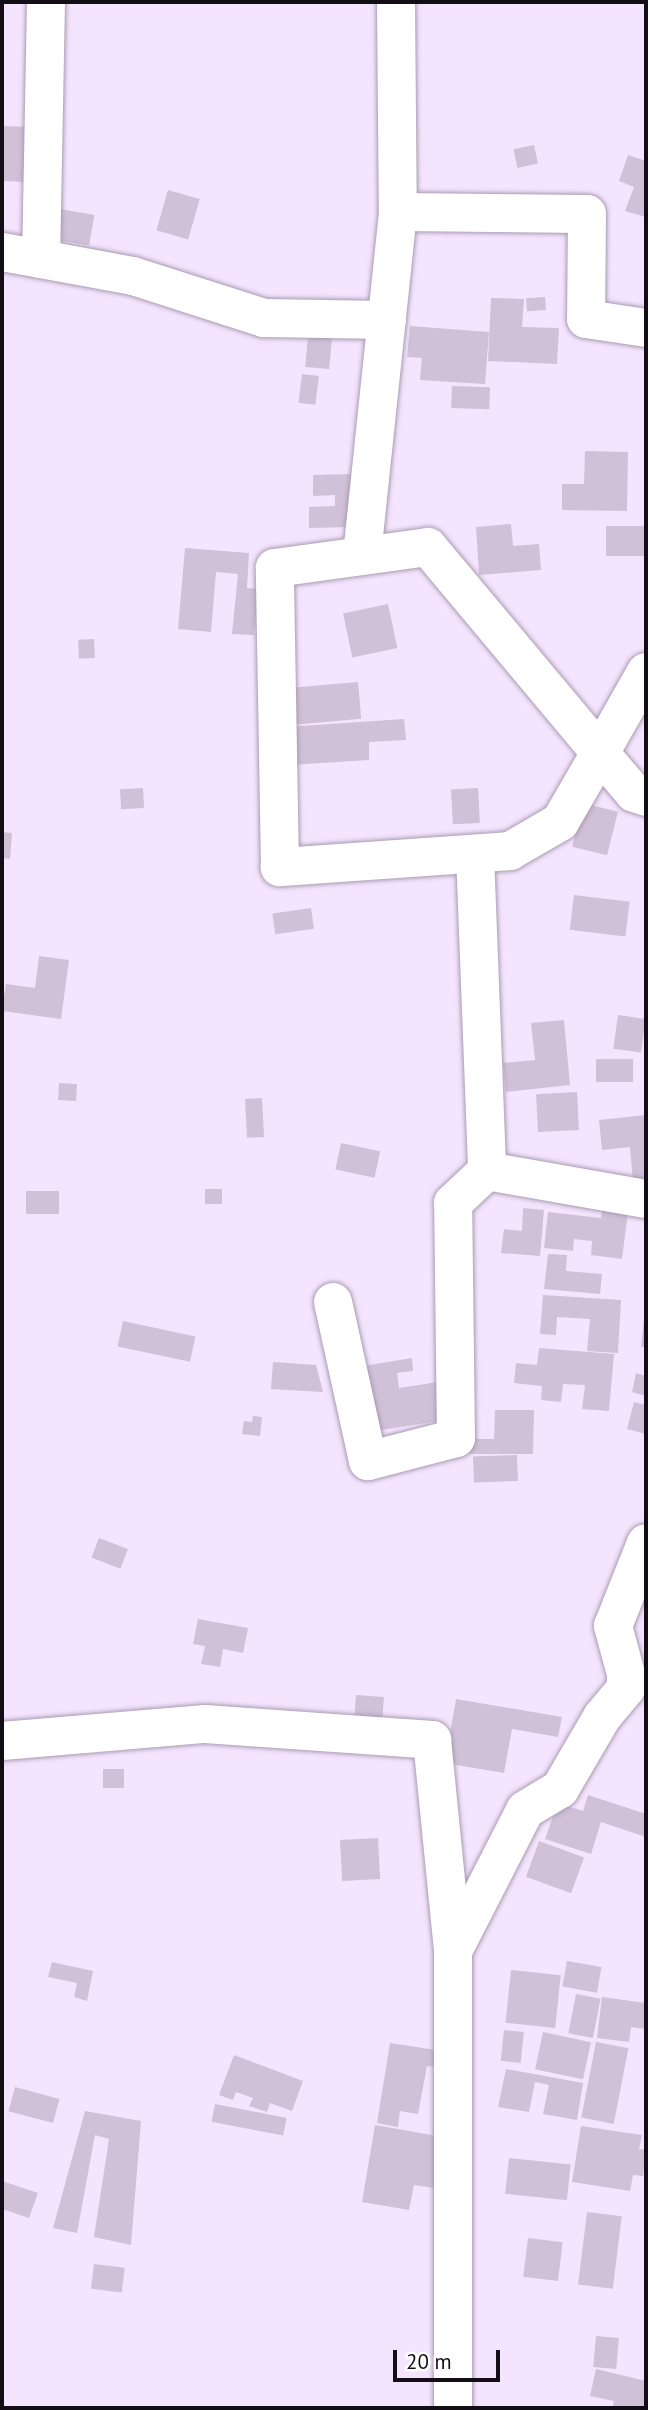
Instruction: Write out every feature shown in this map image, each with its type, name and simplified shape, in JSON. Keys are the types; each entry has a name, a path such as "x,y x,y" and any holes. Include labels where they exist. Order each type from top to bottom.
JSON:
{"street":[{"path":"41,259 46,2"},
{"path":"362,555 398,212 396,2"},
{"path":"398,212 587,214 586,319 646,328"},
{"path":"2,252 133,276 264,318 387,320"},
{"path":"646,672 600,753 560,822 510,852 281,867 275,568 428,547 600,753 634,793 646,797"},
{"path":"333,1302 368,1461 456,1438 453,1203 487,1171 475,854"},
{"path":"487,1171 646,1199"},
{"path":"453,1951 525,1810 560,1789 602,1717 636,1679 613,1626 646,1543"},
{"path":"2,1741 205,1724 432,1740 453,1951 453,2408"}],"building":[{"path":"2,126 29,127 27,182 2,181"},
{"path":"534,145 538,164 517,168 513,149"},
{"path":"628,155 646,161 646,217 625,211 634,187 619,181"},
{"path":"168,190 200,199 188,239 156,230"},
{"path":"60,209 94,215 89,246 55,240"},
{"path":"545,297 546,310 527,311 526,298"},
{"path":"491,298 524,299 522,327 559,328 557,364 488,361"},
{"path":"410,326 489,332 485,384 420,380 422,358 407,357"},
{"path":"308,336 332,338 329,369 305,367"},
{"path":"302,374 319,376 315,405 298,403"},
{"path":"452,386 490,387 489,409 451,408"},
{"path":"585,451 628,452 627,511 562,510 562,484 584,484"},
{"path":"352,474 352,527 309,528 309,507 335,506 335,495 313,496 313,475"},
{"path":"511,524 513,546 539,544 541,570 479,575 476,527"},
{"path":"606,526 646,526 646,556 606,556"},
{"path":"185,548 249,553 247,588 258,589 254,635 232,634 238,574 216,572 211,632 178,629"},
{"path":"388,604 397,648 352,658 343,614"},
{"path":"94,639 95,658 79,659 78,640"},
{"path":"358,682 361,719 291,725 288,688"},
{"path":"404,719 406,740 369,742 369,760 289,765 286,727"},
{"path":"143,788 144,808 121,809 120,789"},
{"path":"478,788 480,823 453,824 451,789"},
{"path":"583,803 618,812 607,855 572,847"},
{"path":"2,832 12,833 10,859 2,858"},
{"path":"574,895 630,902 625,937 570,930"},
{"path":"311,908 314,929 275,934 272,913"},
{"path":"39,956 69,960 61,1019 2,1011 6,984 35,988"},
{"path":"618,1015 646,1019 641,1053 613,1049"},
{"path":"564,1020 570,1085 506,1092 503,1063 535,1060 531,1023"},
{"path":"596,1059 633,1059 633,1082 596,1082"},
{"path":"59,1083 77,1084 76,1101 58,1100"},
{"path":"577,1092 579,1130 538,1132 536,1094"},
{"path":"262,1098 264,1137 247,1138 245,1099"},
{"path":"646,1115 646,1179 633,1181 630,1147 602,1150 599,1120"},
{"path":"341,1143 380,1151 375,1178 335,1169"},
{"path":"205,1189 222,1189 222,1204 205,1204"},
{"path":"26,1191 59,1191 59,1214 26,1214"},
{"path":"523,1208 544,1210 540,1256 501,1253 504,1229 522,1231"},
{"path":"602,1209 628,1212 622,1259 591,1255 592,1241 574,1239 573,1251 544,1248 548,1212 601,1218"},
{"path":"548,1254 567,1255 566,1271 602,1274 600,1294 544,1289"},
{"path":"543,1295 621,1300 618,1353 587,1351 590,1319 557,1317 556,1335 540,1334"},
{"path":"644,1319 646,1347 641,1347"},
{"path":"123,1321 195,1336 190,1362 118,1346"},
{"path":"539,1348 614,1354 609,1411 582,1409 585,1385 563,1384 561,1402 541,1400 542,1386 514,1383 516,1363 537,1365"},
{"path":"412,1358 413,1371 397,1373 399,1388 438,1382 444,1420 375,1431 364,1366"},
{"path":"273,1362 316,1365 323,1392 271,1389"},
{"path":"636,1373 646,1376 646,1396 632,1392"},
{"path":"634,1402 646,1405 646,1434 627,1429"},
{"path":"495,1410 534,1410 533,1454 469,1454 469,1439 494,1439"},
{"path":"253,1416 262,1417 260,1436 242,1434 244,1421 252,1422"},
{"path":"517,1455 518,1481 474,1483 473,1457"},
{"path":"99,1538 128,1549 120,1569 91,1558"},
{"path":"198,1619 248,1628 243,1653 223,1649 220,1667 201,1664 205,1646 193,1644"},
{"path":"356,1695 384,1697 382,1721 354,1719"},
{"path":"456,1699 562,1717 558,1737 512,1729 504,1773 445,1763"},
{"path":"103,1769 124,1769 124,1788 103,1788"},
{"path":"588,1795 646,1814 646,1837 601,1822 591,1854 545,1839 558,1803 583,1811"},
{"path":"378,1838 380,1879 342,1881 340,1840"},
{"path":"539,1841 584,1857 571,1893 526,1877"},
{"path":"567,1961 601,1967 597,1993 562,1987"},
{"path":"52,1962 93,1971 87,2001 74,1997 77,1983 48,1977"},
{"path":"511,1970 561,1975 555,2028 505,2023"},
{"path":"576,1994 601,1999 593,2038 568,2033"},
{"path":"602,1997 646,2003 646,2029 631,2027 629,2042 597,2038"},
{"path":"504,2030 524,2032 521,2063 501,2061"},
{"path":"543,2032 591,2042 583,2079 535,2069"},
{"path":"596,2042 628,2048 614,2124 581,2118"},
{"path":"390,2043 456,2053 453,2070 427,2066 418,2114 400,2111 398,2127 377,2123"},
{"path":"234,2055 303,2081 292,2111 270,2103 267,2112 249,2106 253,2098 236,2092 233,2100 219,2095"},
{"path":"506,2069 583,2083 577,2120 543,2114 549,2085 535,2082 529,2112 498,2107"},
{"path":"15,2087 59,2099 53,2123 9,2111"},
{"path":"215,2104 287,2118 283,2136 212,2122"},
{"path":"85,2111 141,2121 131,2245 94,2237 109,2139 95,2135 77,2233 53,2228"},
{"path":"375,2125 449,2138 440,2189 414,2185 409,2210 362,2202"},
{"path":"581,2126 642,2135 639,2149 646,2150 643,2176 633,2175 630,2191 572,2182"},
{"path":"509,2158 571,2164 567,2200 505,2194"},
{"path":"2,2181 38,2193 29,2218 2,2209"},
{"path":"587,2212 622,2216 613,2289 578,2284"},
{"path":"528,2238 563,2242 558,2281 523,2277"},
{"path":"94,2264 125,2268 122,2293 91,2289"},
{"path":"596,2336 619,2338 616,2369 593,2367"},
{"path":"596,2369 646,2381 646,2408 612,2408 614,2401 590,2396"}]}
